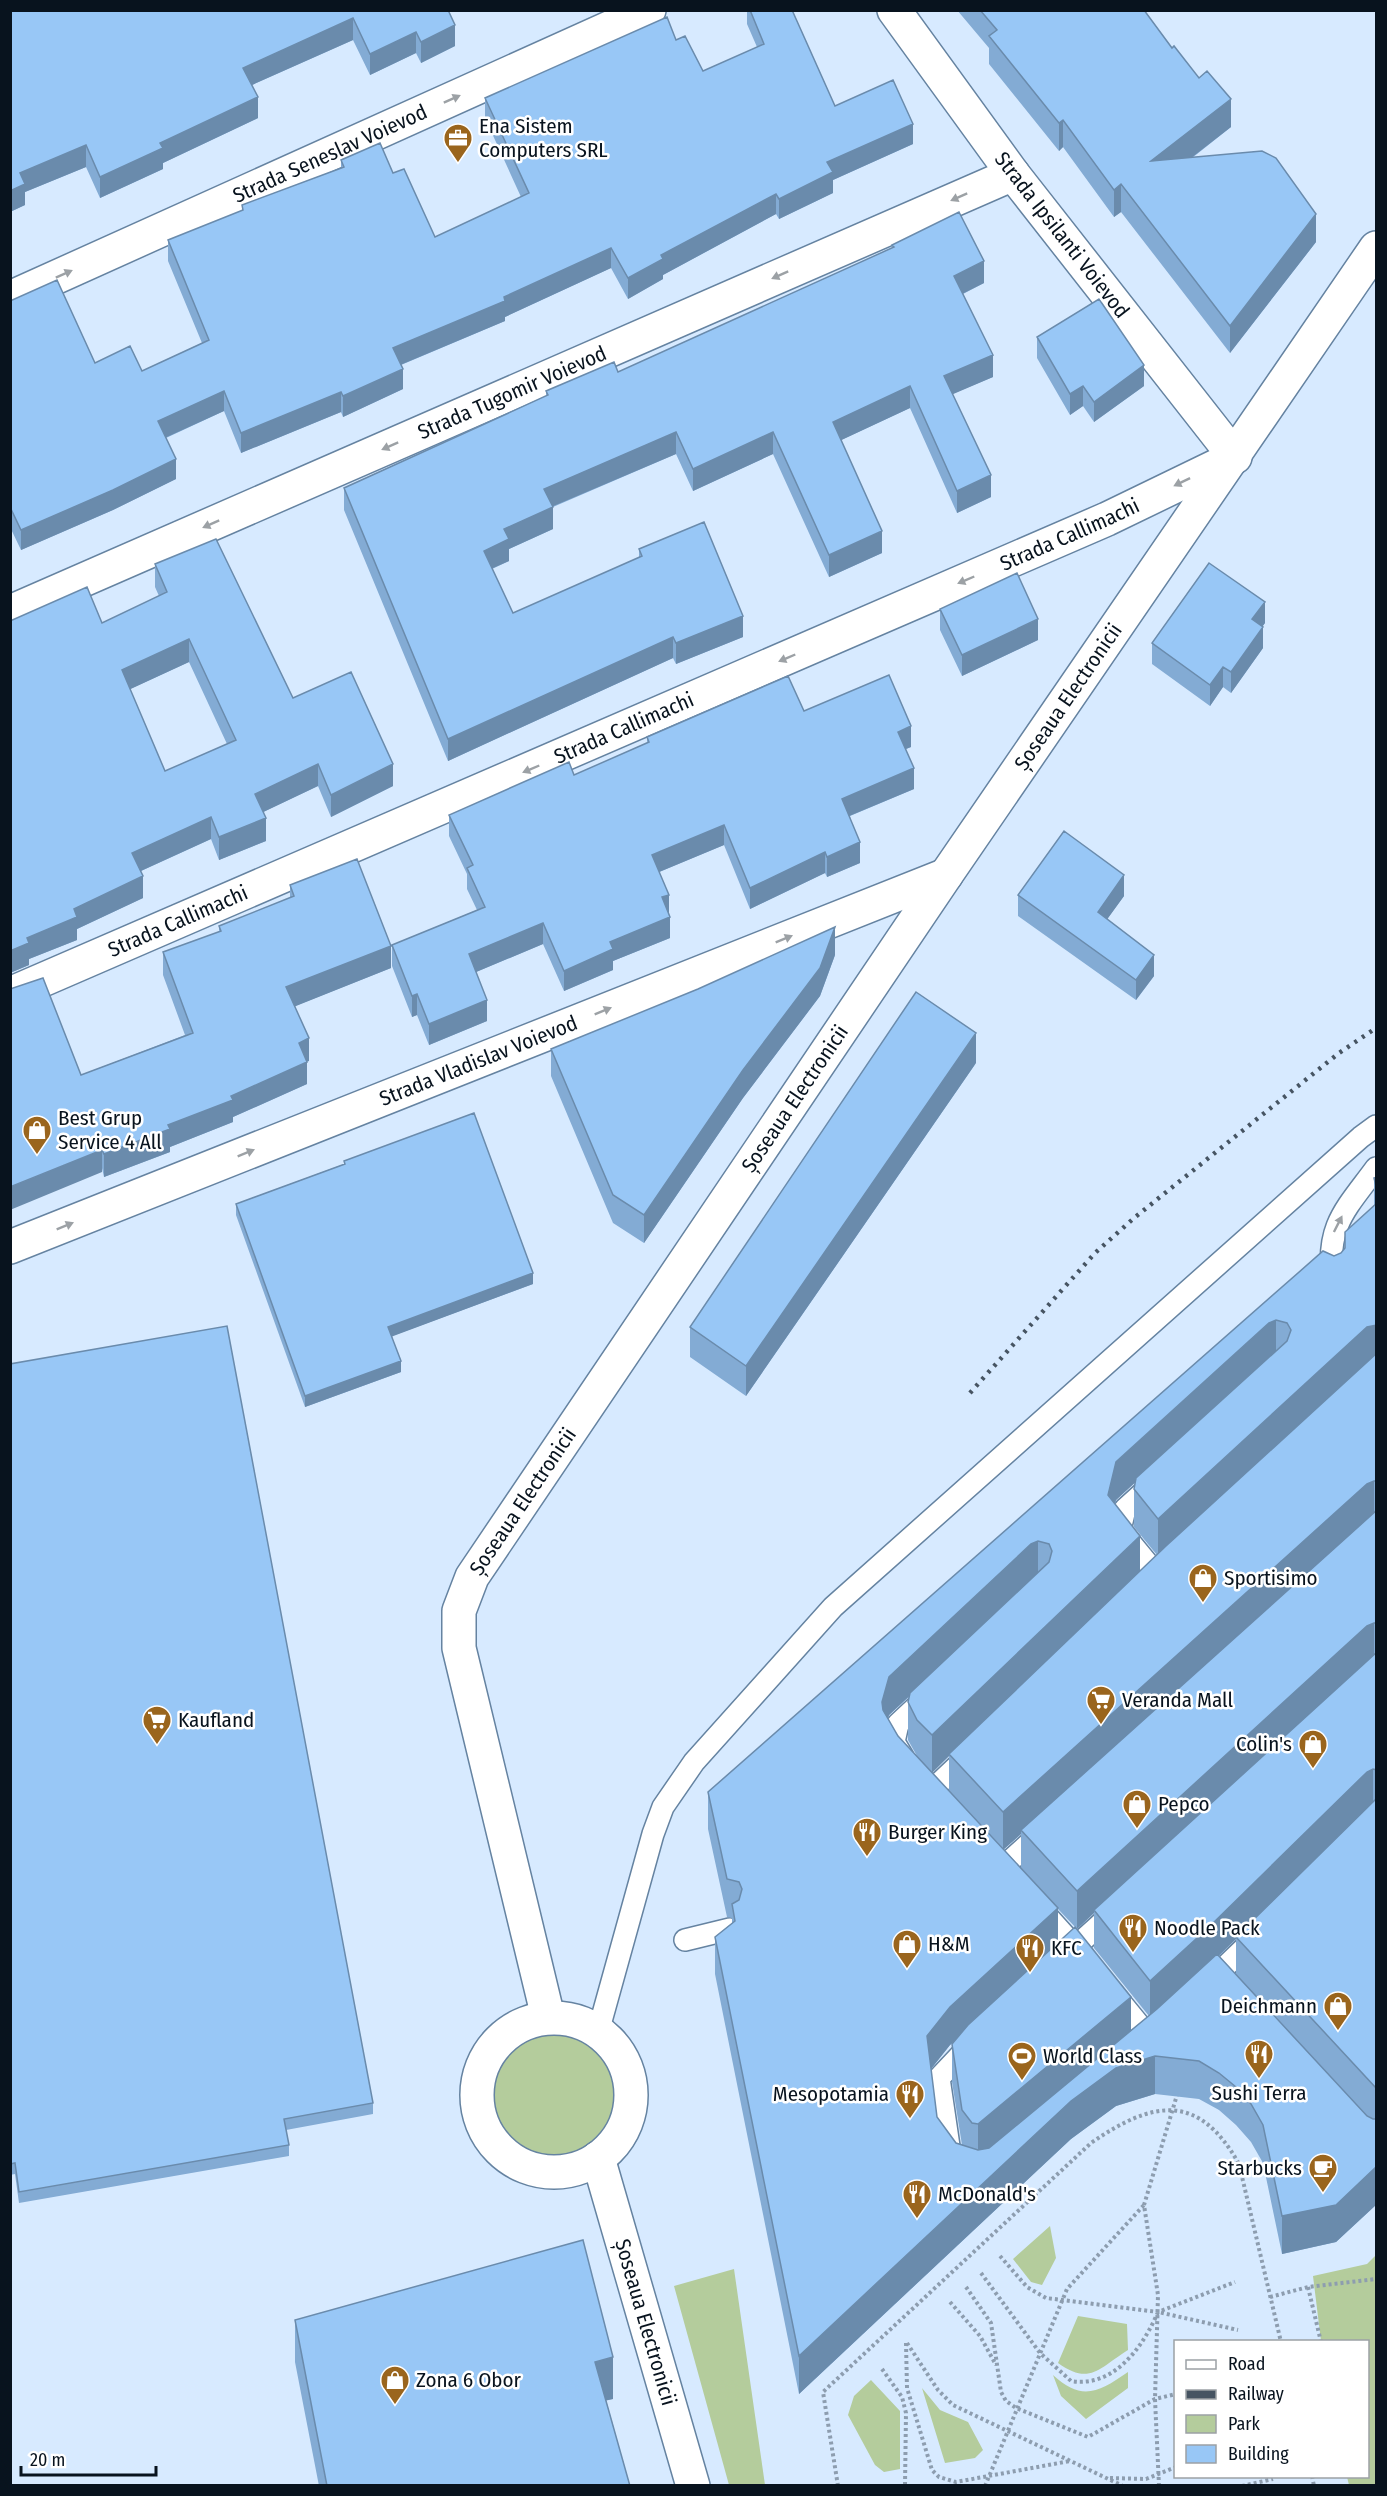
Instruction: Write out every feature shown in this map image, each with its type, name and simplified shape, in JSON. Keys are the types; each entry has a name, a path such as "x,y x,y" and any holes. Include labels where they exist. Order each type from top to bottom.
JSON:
{"street":[{"name":"Strada Seneslav Voievod","path":"10,298 649,10"},
{"name":"Strada Ipsilanti Voievod","path":"894,10 1012,174 1235,457"},
{"name":"Strada Tugomir Voievod","path":"10,612 1012,174"},
{"name":"Șoseaua Electronicii","path":"548,2017 459,1648 458,1620 465,1594 487,1554 946,875 1377,248"},
{"name":"Strada Callimachi","path":"10,994 1107,519 1235,457"},
{"name":"Strada Vladislav Voievod","path":"10,1247 946,875"},
{"path":"548,2017 578,2021 598,2032 620,2054 628,2070 631,2093 631,2107 623,2128 610,2149 598,2158 564,2172 532,2170 510,2159 492,2141 480,2119 478,2085 481,2069 494,2047 512,2030 548,2017"},
{"name":"Șoseaua Electronicii","path":"598,2158 693,2486"}],"lane":[{"path":"598,2032 653,1834 663,1807 694,1762 833,1606 1352,1145 1377,1126"},
{"path":"1333,1281 1331,1251 1337,1223 1377,1168"},
{"path":"1157,1575 1120,1530 1125,1509 1168,1471"},
{"path":"1140,1591 1174,1559"},
{"path":"940,1685 898,1724 894,1742 907,1765 947,1808"},
{"path":"931,1791 981,1743"},
{"path":"1002,1868 1056,1819"},
{"path":"987,1850 1076,1946 1149,2037"},
{"path":"1051,1969 1128,1900"},
{"path":"1192,1998 1268,1925"},
{"path":"685,1940 730,1929"},
{"path":"1218,1974 1234,1991"},
{"path":"1131,2051 1166,2021"},
{"path":"965,2172 950,2153 939,2078 959,2054 984,2031"}],"path":[{"path":"1159,2486 1155,2399 1158,2295 1144,2205 1177,2095"},
{"path":"838,2486 823,2392 1090,2143 1137,2115 1154,2110 1186,2113 1221,2134 1239,2164 1281,2340"},
{"path":"985,2486 1067,2289 1144,2205"},
{"path":"1000,2256 1027,2287 1046,2298 1158,2312 1238,2330"},
{"path":"981,2273 1040,2353 1071,2381 1093,2381 1107,2375 1136,2353 1148,2336 1158,2312 1235,2282"},
{"path":"1270,2297 1308,2287 1377,2278"},
{"path":"966,2287 991,2323 1001,2392 1006,2401 1016,2408 1088,2437 1155,2399 1174,2394"},
{"path":"1308,2287 1321,2340"},
{"path":"950,2302 980,2336 998,2368"},
{"path":"1070,2461 956,2482 939,2477 932,2470 908,2388 906,2343 945,2398 963,2411 1107,2478 1123,2486"},
{"path":"882,2369 902,2397 906,2413 905,2486"},
{"path":"1107,2478 1134,2480 1158,2475 1174,2468"},
{"path":"1242,2486 1273,2479"}],"green space":[{"path":"554,2018 583,2024 597,2031 608,2041 618,2052 625,2066 631,2095 625,2124 618,2138 608,2149 597,2159 583,2166 554,2172 525,2166 511,2159 500,2149 490,2138 483,2124 477,2095 483,2066 490,2052 500,2041 511,2031 525,2024"},
{"path":"1050,2226 1056,2258 1042,2285 1031,2282 1013,2259"},
{"path":"1376,2255 1376,2484 1349,2485 1347,2478 1369,2478 1369,2340 1321,2340 1313,2276 1367,2264"},
{"path":"734,2269 765,2485 729,2485 674,2286"},
{"path":"1078,2316 1127,2324 1128,2350 1102,2368 1087,2374 1069,2370 1058,2363"},
{"path":"1128,2372 1128,2388 1086,2419 1061,2396 1053,2375 1073,2389 1090,2391 1108,2385"},
{"path":"871,2380 900,2411 900,2469 884,2472 875,2465 848,2415 854,2396"},
{"path":"922,2388 940,2410 968,2422 983,2450 975,2458 945,2463"}],"building":[{"path":"10,10 448,10 455,25 421,42 416,32 370,54 353,18 243,68 258,97 160,143 163,148 100,177 86,145 20,173 25,184 10,191"},
{"path":"750,10 792,10 835,106 893,80 913,124 827,162 833,172 779,199 776,194 661,255 663,259 628,278 611,248 504,297 505,301 393,348 403,369 343,396 341,392 241,433 224,391 158,421 176,459 113,490 21,530 10,507 10,301 57,280 95,363 130,346 142,371 209,340 168,240 243,210 242,205 344,167 341,160 380,143 393,173 404,169 435,237 529,193 485,98 667,17 676,40 685,36 703,71 764,44"},
{"path":"980,10 1144,10 1172,48 1174,46 1199,78 1207,71 1231,99 1151,161 1262,151 1276,158 1316,214 1230,326 1121,184 1114,190 1063,120 1059,123 989,36 997,30"},
{"path":"959,212 984,261 954,276 993,355 944,376 991,475 957,491 910,386 833,422 882,531 829,555 773,432 693,469 676,432 544,489 553,507 504,529 509,539 484,551 513,613 642,556 639,549 704,522 743,616 676,643 673,637 448,739 344,488 548,395 546,391 614,362 618,372 894,247 892,245"},
{"path":"1099,299 1144,365 1094,402 1083,386 1070,394 1037,337"},
{"path":"216,539 293,698 351,672 393,764 331,795 318,764 255,794 266,818 219,837 211,817 132,853 143,876 74,909 77,917 27,938 29,943 10,951 10,621 87,587 102,623 167,592 155,564","holes":["189,639 236,740 165,771 122,670"]},
{"path":"1209,563 1265,602 1252,619 1263,627 1231,672 1223,667 1210,685 1152,643"},
{"path":"1017,573 1038,619 962,655 940,609"},
{"path":"889,675 911,726 898,732 914,768 842,799 860,842 827,857 825,852 750,888 724,825 652,855 669,895 662,897 670,917 610,942 613,949 564,971 543,923 469,954 487,1000 429,1024 417,994 412,996 392,945 485,907 467,868 473,865 449,815 569,762 574,775 649,742 647,737 788,676 804,711"},
{"path":"1064,831 1124,875 1098,912 1154,955 1136,980 1018,895"},
{"path":"357,859 391,946 286,987 309,1038 299,1043 307,1062 231,1096 233,1100 168,1125 170,1129 104,1154 102,1150 10,1187 10,989 43,978 81,1075 193,1033 163,952 221,931 219,926 294,896 290,885"},
{"path":"835,927 820,968 743,1070 644,1215 613,1195 551,1049 698,989"},
{"path":"916,992 976,1033 746,1366 690,1327"},
{"path":"474,1113 533,1273 388,1327 401,1361 305,1396 236,1204"},
{"path":"1377,1203 1377,1325 1367,1327 1158,1519 1134,1489 1136,1478 1287,1341 1291,1330 1287,1323 1276,1320 1269,1323 1116,1462 1108,1495 1140,1536 932,1735 917,1720 908,1702 910,1693 1049,1562 1052,1551 1049,1544 1038,1541 1031,1544 889,1677 882,1702 883,1710 898,1736 1058,1908 950,2007 927,2036 937,2117 956,2143 978,2150 989,2148 1157,2009 1217,1954 1367,2116 1377,2119 1377,2166 1336,2205 1282,2216 1263,2125 1251,2104 1236,2087 1199,2061 1155,2056 1116,2068 1071,2101 799,2356 715,1937 735,1921 732,1904 739,1900 742,1889 739,1882 727,1879 708,1792 1323,1251 1334,1256 1341,1253 1345,1248 1345,1232"},
{"name":"Kaufland","path":"227,1326 373,2103 284,2119 289,2145 19,2192 15,2163 10,2164 10,1364"},
{"path":"1377,1353 1377,1481 1367,1484 1003,1812 949,1754 1166,1546"},
{"path":"1377,1510 1377,1623 1367,1626 1077,1891 1021,1830"},
{"path":"1377,1652 1377,1770 1367,1772 1209,1927 1150,1981 1094,1910"},
{"path":"1377,1798 1377,2089 1236,1937"},
{"path":"1075,1927 1131,1997 978,2124 972,2123 962,2110 952,2044 968,2025"},
{"path":"583,2240 613,2357 595,2362 630,2486 327,2486 295,2320"}],"railway":[{"path":"970,1393 1095,1253 1134,1218 1339,1053 1376,1028"}],"place":[{"name":"Ena Sistem Computers SRL","path":"458,164"},
{"name":"Best Grup Service 4 All","path":"37,1156"},
{"name":"Sportisimo","path":"1203,1604"},
{"name":"Veranda Mall","path":"1101,1726"},
{"name":"Kaufland","path":"157,1746"},
{"name":"Colin's","path":"1313,1770"},
{"name":"Pepco","path":"1137,1830"},
{"name":"Burger King","path":"867,1858"},
{"name":"Noodle Pack","path":"1133,1954"},
{"name":"H&M","path":"907,1970"},
{"name":"KFC","path":"1030,1974"},
{"name":"Deichmann","path":"1338,2032"},
{"name":"Sushi Terra","path":"1259,2080"},
{"name":"World Class","path":"1022,2082"},
{"name":"Mesopotamia","path":"910,2120"},
{"name":"Starbucks","path":"1323,2194"},
{"name":"McDonald's","path":"917,2220"},
{"name":"Zona 6 Obor","path":"395,2406"}]}
